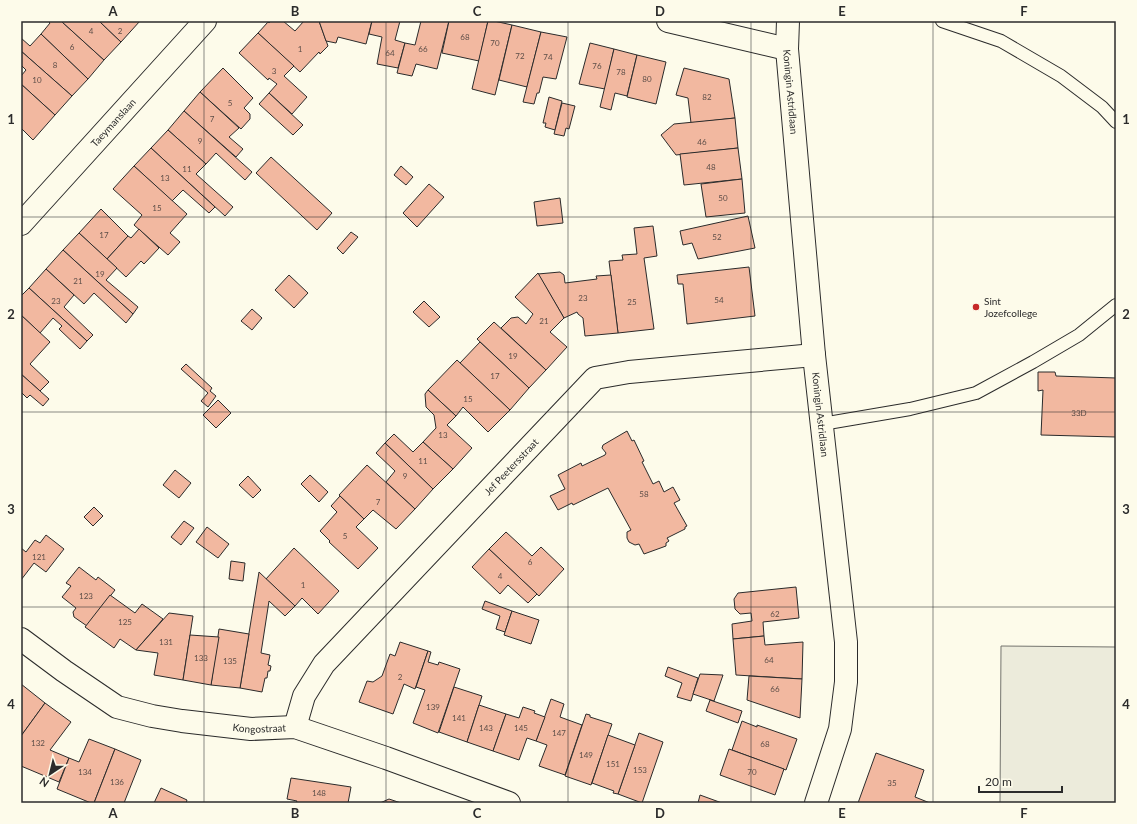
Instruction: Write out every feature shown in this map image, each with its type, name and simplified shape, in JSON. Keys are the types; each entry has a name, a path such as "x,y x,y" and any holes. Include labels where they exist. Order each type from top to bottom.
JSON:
{"street":[{"name":"Taeymanslaan","path":"21,224 205,21"},
{"path":"668,21 787,49"},
{"name":"Koningin Astridlaan","path":"788,21 787,49 814,355 846,642 846,682 840,729 816,803"},
{"name":"Jef Peetersstraat","path":"295,727 304,696 324,664 595,378 628,372 814,355"},
{"name":"Kongostraat","path":"21,639 64,671 118,706 152,716 182,721 251,729 295,727 386,758 509,803"}],"lane":[{"path":"942,21 1001,41 1061,76 1102,107 1116,122"},
{"path":"822,424 910,409 976,393 1079,335 1116,305"}],"shaded area":[{"path":"1001,646 1116,647 1116,803 1000,803"}],"building":[{"path":"48,21 61,21 104,60 88,79 41,34 50,23"},
{"path":"61,21 99,21 121,42 104,60"},
{"path":"99,21 140,21 121,42"},
{"path":"271,21 283,21 295,31 304,21 319,21 328,46 320,54 319,52 300,72 258,33 268,22 269,23"},
{"path":"319,21 372,21 366,44 338,37 336,43 326,41"},
{"path":"372,21 400,21 395,40 405,43 398,68 377,64 382,37 369,34"},
{"path":"421,21 449,21 437,69 416,64 412,76 397,73 405,43 415,45"},
{"path":"449,21 488,21 479,61 442,53"},
{"path":"488,21 512,25 495,95 472,89"},
{"path":"512,25 541,32 527,87 499,80"},
{"path":"541,32 567,37 556,79 543,77 539,93 537,93 534,104 523,102"},
{"path":"258,33 294,66 284,76 307,97 292,114 269,93 277,84 269,78 268,80 239,53"},
{"path":"41,34 88,79 72,96 21,51 21,38 30,46"},
{"path":"590,43 614,49 605,89 579,84"},
{"path":"614,49 637,55 627,96 615,93 611,110 600,107"},
{"path":"21,51 72,96 55,115 21,84 21,76 26,70 21,65"},
{"path":"637,55 666,62 656,104 627,97"},
{"path":"223,68 253,98 244,108 250,114 250,119 241,129 200,92"},
{"path":"684,68 729,79 735,118 691,123 688,98 676,95"},
{"path":"21,84 55,115 33,140 21,128"},
{"path":"200,92 239,128 229,137 243,149 236,157 184,111"},
{"path":"269,93 303,125 293,135 259,104"},
{"path":"549,97 562,101 555,130 545,127 546,123 543,123"},
{"path":"562,103 575,106 569,129 566,128 564,136 554,134"},
{"path":"184,111 252,172 245,180 216,153 206,164 168,130"},
{"path":"735,118 738,148 676,155 661,135 674,124"},
{"path":"168,130 206,164 196,174 233,207 225,216 151,148"},
{"path":"151,148 215,207 209,213 183,190 172,201 134,166"},
{"path":"738,148 742,179 684,185 680,154"},
{"path":"271,157 332,213 317,230 256,173"},
{"path":"134,166 187,214 170,233 180,242 168,255 134,225 142,215 113,189"},
{"path":"401,166 413,177 406,185 394,175"},
{"path":"742,179 745,213 706,217 701,184"},
{"path":"429,184 444,197 417,227 403,213"},
{"path":"560,198 563,223 537,226 534,202"},
{"path":"101,209 128,236 107,259 79,233"},
{"path":"748,216 755,248 698,259 692,243 683,245 680,231"},
{"path":"653,226 657,256 644,258 654,329 618,333 609,261 623,260 622,255 637,254 634,228"},
{"path":"139,229 159,248 144,264 141,261 126,277 107,259 128,236 131,238"},
{"path":"351,232 358,237 343,254 337,248"},
{"path":"79,233 117,268 106,280 138,307 133,314 63,250"},
{"path":"63,250 133,314 126,323 94,293 84,304 46,269"},
{"path":"749,267 755,316 687,324 683,284 678,284 677,275"},
{"path":"46,269 74,295 64,307 93,335 87,341 29,288"},
{"path":"560,272 564,275 565,283 597,279 596,276 611,275 618,333 585,336 583,318 577,312 564,318 538,274"},
{"path":"538,273 564,318 550,332 567,347 546,370 501,328 511,318 518,317 526,324 533,314 515,297"},
{"path":"289,275 308,293 294,308 275,290"},
{"path":"29,288 87,341 80,349 59,329 62,326 53,318 40,333 21,315 21,296"},
{"path":"424,301 440,317 429,327 413,312"},
{"path":"252,309 262,318 252,330 241,321"},
{"path":"21,315 50,342 30,364 49,382 40,391 21,374"},
{"path":"494,322 546,370 529,388 477,339"},
{"path":"480,342 529,388 510,410 460,363"},
{"path":"457,360 510,410 488,432 463,407 456,416 428,390"},
{"path":"186,364 212,388 210,391 216,396 208,407 201,401 208,393 181,369"},
{"path":"1038,372 1055,372 1056,376 1116,378 1116,437 1041,435 1043,390 1038,391"},
{"path":"21,374 49,399 43,406 30,395 27,398 21,392"},
{"path":"428,390 456,416 447,425 472,448 453,469 423,442 436,428 434,415 426,407 425,394"},
{"path":"218,400 231,413 216,428 203,415"},
{"path":"627,431 632,441 634,440 644,461 642,462 653,484 659,481 664,492 673,487 680,500 674,503 687,526 685,529 667,538 669,541 666,543 666,546 644,554 639,544 635,545 629,542 627,532 631,530 608,488 573,505 572,503 558,510 550,496 565,489 558,475 581,463 582,466 605,455 606,453 602,448 603,445"},
{"path":"394,434 413,452 423,442 453,469 433,489 385,443"},
{"path":"385,443 433,489 415,509 386,482 395,471 376,453"},
{"path":"367,465 415,509 396,529 373,510 364,519 339,495"},
{"path":"175,470 191,483 179,498 163,485"},
{"path":"310,475 328,492 319,502 301,484"},
{"path":"248,476 261,490 253,498 239,485"},
{"path":"340,496 364,519 356,527 378,548 358,569 329,542 330,541 320,531 337,512 331,506"},
{"path":"94,507 103,516 93,526 84,517"},
{"path":"184,521 194,528 181,545 171,537"},
{"path":"207,527 229,544 218,558 196,542"},
{"path":"506,532 532,556 541,547 564,569 539,596 489,549"},
{"path":"46,535 64,549 46,572 34,563 21,580 21,548 26,552 35,540 40,543"},
{"path":"294,548 339,591 318,614 302,598 295,606 266,579"},
{"path":"489,549 537,594 528,603 508,585 500,594 472,567"},
{"path":"231,561 245,563 243,581 229,579"},
{"path":"79,567 96,580 98,577 115,590 87,626 74,617 73,612 76,608 62,597 71,586 66,583"},
{"path":"259,572 295,606 285,616 269,601 261,653 270,655 268,665 271,666 270,671 268,671 267,678 265,678 262,692 240,688"},
{"path":"796,587 799,618 763,622 764,636 733,639 732,624 752,621 751,613 740,614 735,609 734,599 738,593"},
{"path":"110,595 135,613 142,604 163,619 136,650 120,639 114,648 85,627"},
{"path":"485,601 512,611 505,632 496,629 500,616 482,609"},
{"path":"512,611 539,620 531,644 504,635"},
{"path":"169,613 193,616 183,680 154,675 158,653 136,650"},
{"path":"219,629 249,634 240,688 211,685"},
{"path":"190,635 219,637 211,685 183,680"},
{"path":"764,636 765,645 803,642 802,679 736,675 733,639"},
{"path":"400,642 428,651 415,689 404,684 393,714 359,702 367,681 373,682 382,676 390,654 395,656"},
{"path":"428,651 431,652 428,662 438,665 439,662 460,669 438,733 413,723 425,690 416,687"},
{"path":"668,667 698,678 691,701 677,697 682,683 665,676"},
{"path":"700,674 723,675 714,701 693,694"},
{"path":"749,676 802,679 800,718 747,700"},
{"path":"21,684 45,703 21,736"},
{"path":"454,687 482,696 467,742 439,732"},
{"path":"551,699 564,704 560,717 582,725 565,775 539,766 547,745 536,741"},
{"path":"710,700 742,711 738,723 706,711"},
{"path":"45,703 71,722 50,750 69,758 59,782 21,766 21,736"},
{"path":"479,705 506,714 493,751 467,742"},
{"path":"523,707 535,711 534,713 545,717 536,741 527,738 519,760 493,751 506,714 519,718"},
{"path":"586,714 590,715 590,717 612,724 591,785 565,776"},
{"path":"742,721 797,739 786,770 732,750"},
{"path":"639,733 663,742 642,803 618,794"},
{"path":"608,735 635,745 618,794 613,793 614,791 592,783"},
{"path":"89,739 115,749 94,803 57,789 69,758 79,762"},
{"path":"115,749 141,760 124,803 94,803"},
{"path":"729,749 784,769 775,795 720,775"},
{"path":"876,753 924,770 915,797 930,803 858,803"},
{"path":"291,778 351,787 348,803 296,803 297,801 287,799"},
{"path":"161,788 187,800 186,803 154,803"},
{"path":"700,795 722,803 698,803"},
{"path":"389,799 401,803 380,803"}],"place":[{"name":"Sint Jozefcollege","path":"976,307"}]}
